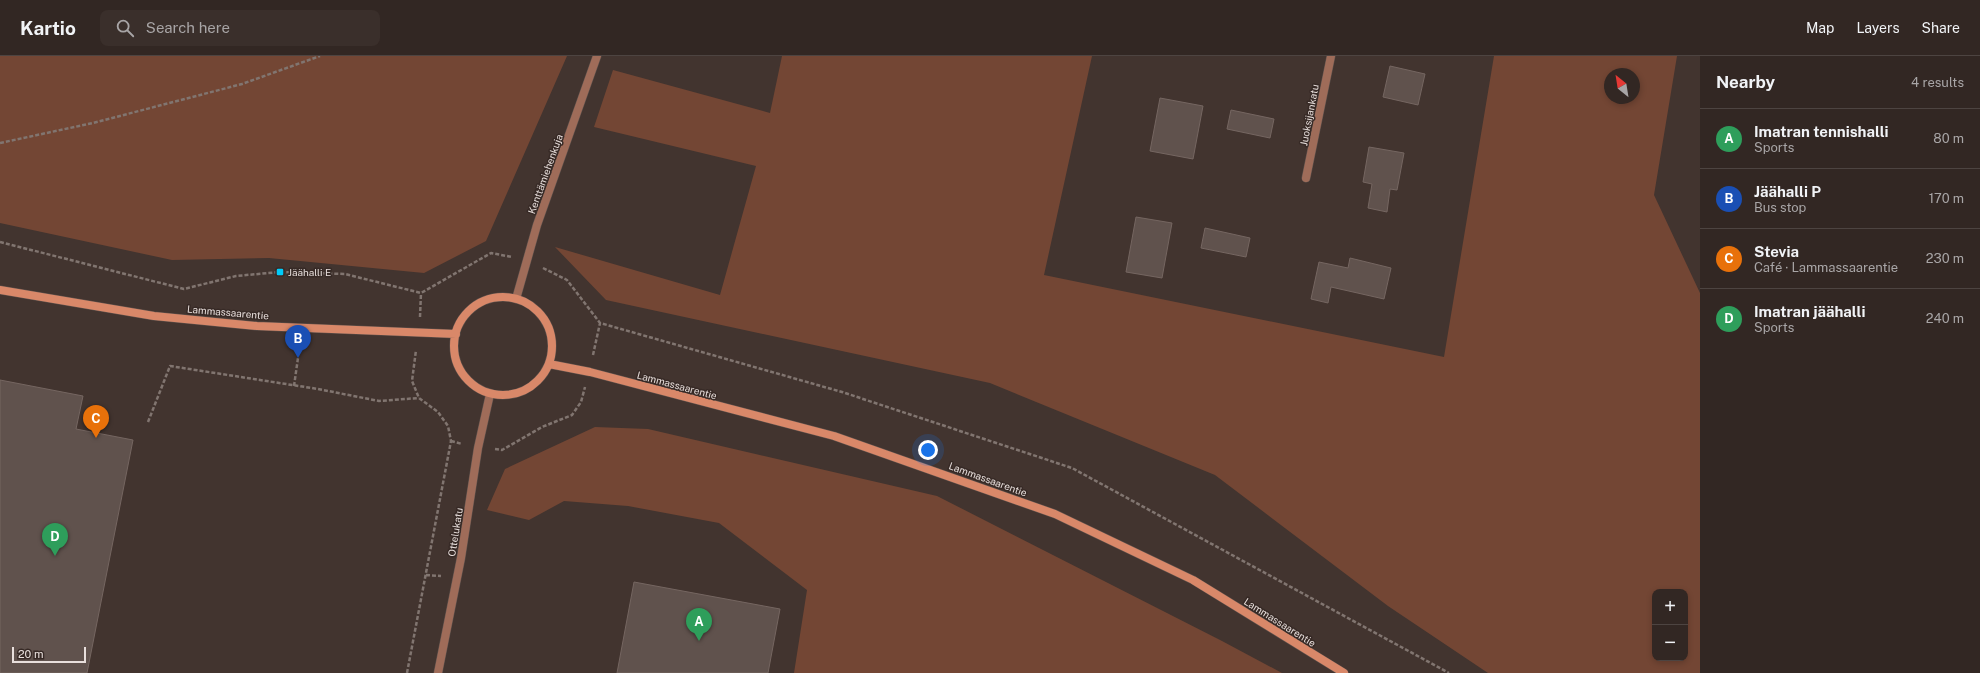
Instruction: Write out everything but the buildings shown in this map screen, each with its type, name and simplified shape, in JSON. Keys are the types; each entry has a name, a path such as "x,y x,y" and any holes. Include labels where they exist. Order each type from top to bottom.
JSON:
{"street":[{"name":"Kenttämiehenkuja","path":"516,299 537,225 597,56"},
{"name":"Juoksijankatu","path":"1306,178 1331,56"},
{"name":"Lammassaarentie","path":"0,290 154,316 257,326 456,334"},
{"path":"496,298 516,299 528,304 539,313 547,324 552,343 549,364 540,379 525,390 508,396 490,394 473,385 460,371 454,353 456,334 464,317 478,304 496,298"},
{"name":"Lammassaarentie","path":"549,364 590,372 834,436 1055,514 1193,580 1344,673"},
{"name":"Ottelukatu","path":"438,673 461,558 478,448 490,394"}],"path":[{"path":"0,143 93,123 242,84 320,56"},
{"path":"407,673 451,441 448,426 438,412 419,398 412,381 419,332 421,293"},
{"path":"478,448 502,450 542,427 572,415 581,402 590,372 600,323"},
{"path":"294,386 298,358"},
{"path":"148,422 170,366 379,401 419,398"}],"shaded area":[{"path":"0,56 567,56 486,241 424,273 269,258 172,260 0,223"},
{"path":"782,56 1092,56 1044,275 1444,357 1494,56 1677,56 1654,195 1700,293 1700,673 1488,673 1388,606 1215,475 990,383 606,300 555,247 720,295 756,166 594,127 613,70 770,113"},
{"path":"595,427 648,429 937,496 1282,673 794,673 807,590 719,523 628,506 564,501 529,520 487,510 505,469"}],"place":[{"name":"Jäähalli E","path":"280,272"},
{"name":"Jäähalli P","path":"298,358"},
{"name":"Stevia","path":"96,438"},
{"name":"Imatran jäähalli","path":"55,556"},
{"name":"Imatran tennishalli","path":"699,641"}]}
